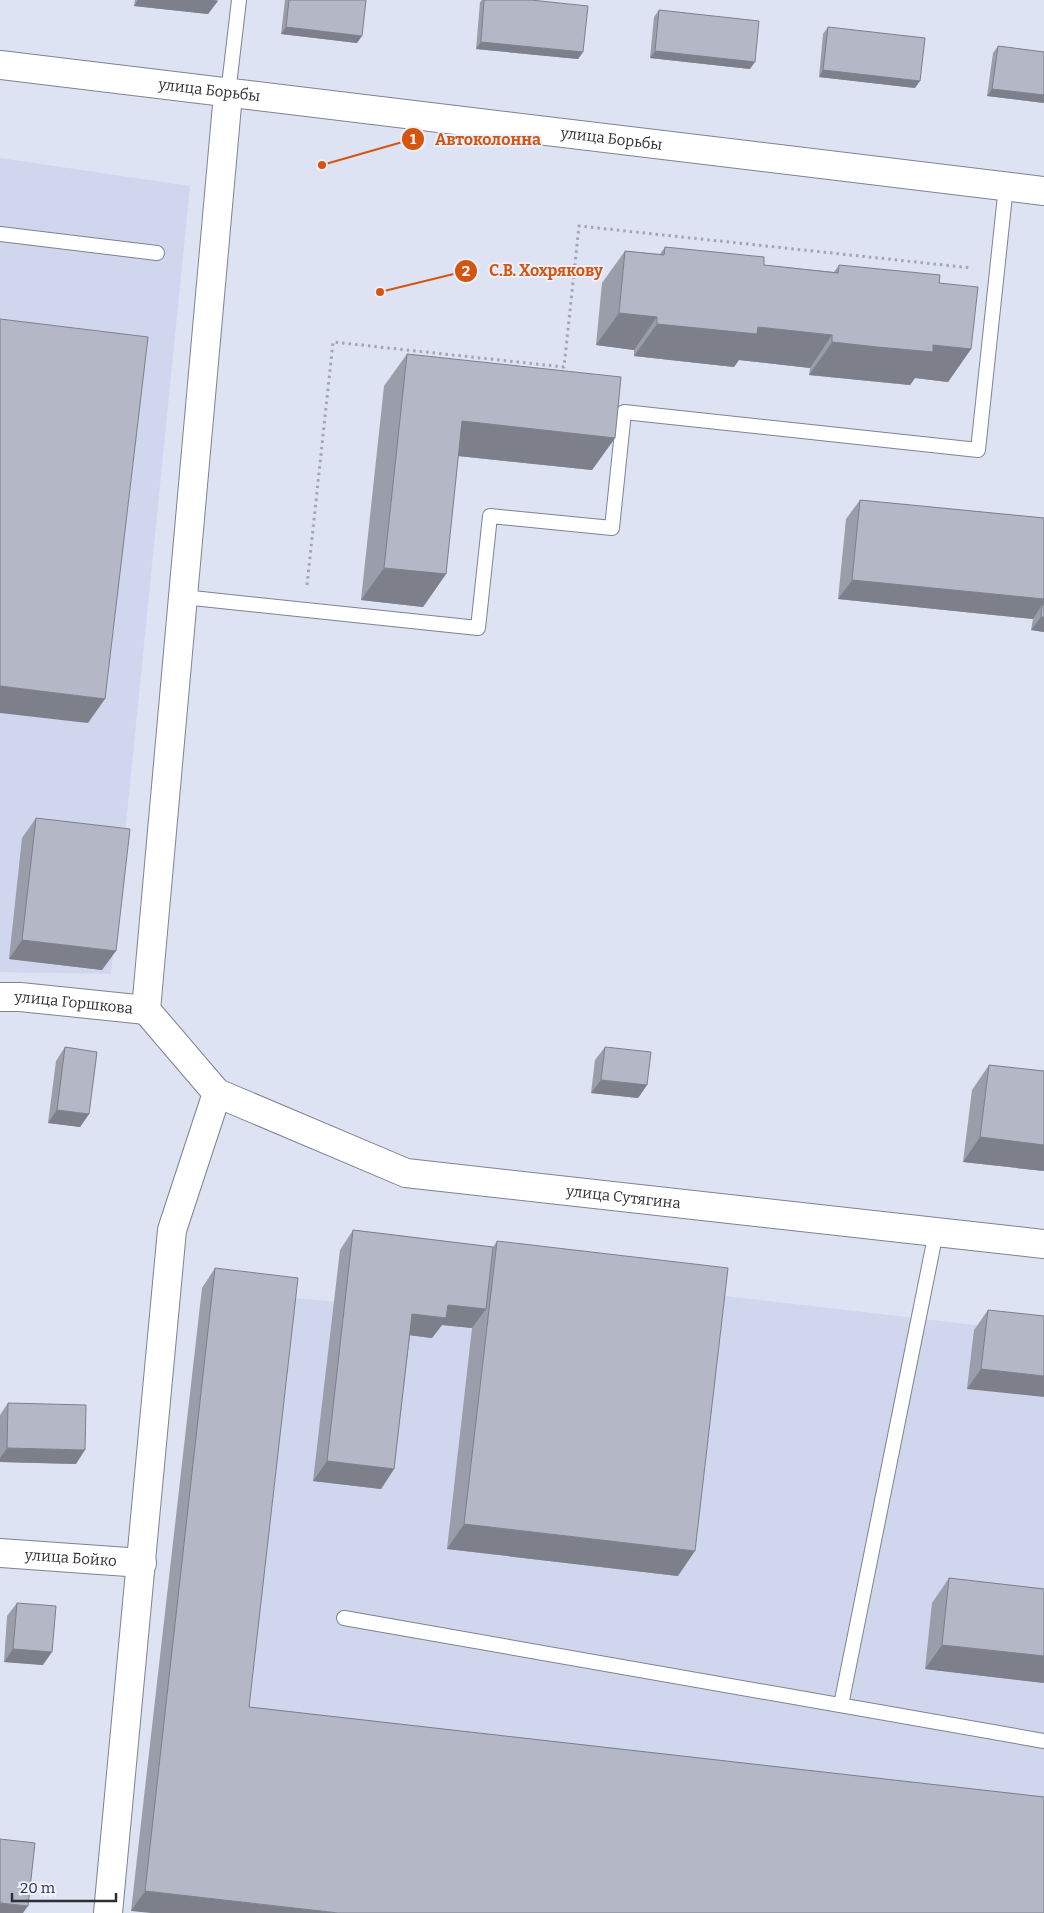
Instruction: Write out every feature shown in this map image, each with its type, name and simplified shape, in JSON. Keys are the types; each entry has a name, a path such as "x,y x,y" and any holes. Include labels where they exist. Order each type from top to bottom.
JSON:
{"street":[{"name":"улица Борьбы","path":"0,65 1044,191"},
{"path":"108,1913 172,1230 217,1092 146,1010 228,94"},
{"name":"улица Горшкова","path":"0,997 20,997 146,1010"},
{"name":"улица Сутягина","path":"217,1092 406,1173 1044,1244"},
{"name":"улица Бойко","path":"0,1553 142,1563"}],"lane":[{"path":"228,94 239,0"},
{"path":"183,597 478,628 490,516 612,528 624,412 978,450 1006,186"},
{"path":"0,234 157,253"},
{"path":"841,1705 936,1232"},
{"path":"344,1618 1044,1741"}],"path":[{"path":"304,610 333,342 564,367 579,226 997,270"}],"shaded area":[{"path":"0,158 190,186 111,974 0,972"},
{"path":"355,1253 1044,1333 1044,1913 151,1913 284,1297 349,1303"}],"building":[{"path":"289,0 366,0 362,36 286,27"},
{"path":"484,0 531,0 588,6 583,52 481,42"},
{"path":"659,10 759,21 755,62 655,51"},
{"path":"828,27 925,38 920,81 823,70"},
{"path":"998,46 1044,52 1044,95 992,89"},
{"path":"665,247 764,257 764,265 838,273 839,265 940,275 939,283 978,287 971,349 933,345 933,352 877,347 832,342 832,335 758,327 757,334 657,324 657,317 619,313 625,251 664,255"},
{"path":"0,319 148,337 105,699 0,686"},
{"path":"407,354 621,377 615,438 462,421 446,574 384,568"},
{"path":"860,500 1044,518 1044,599 852,580"},
{"path":"1042,605 1044,605 1044,617 1041,617"},
{"path":"36,818 130,829 116,951 22,940"},
{"path":"65,1047 97,1052 89,1114 57,1110"},
{"path":"605,1047 651,1052 647,1085 601,1080"},
{"path":"989,1065 1044,1071 1044,1145 980,1137"},
{"path":"353,1230 493,1247 486,1309 448,1305 446,1318 412,1314 394,1469 327,1461"},
{"path":"497,1241 728,1268 695,1551 464,1524"},
{"path":"215,1268 298,1278 249,1707 1044,1797 1044,1913 338,1913 145,1891"},
{"path":"988,1310 1044,1316 1044,1376 981,1369"},
{"path":"8,1403 86,1405 85,1450 7,1448"},
{"path":"949,1578 1044,1589 1044,1656 942,1645"},
{"path":"17,1603 56,1606 52,1652 13,1649"},
{"path":"0,1839 35,1843 28,1906 0,1903"}],"place":[{"name":"Автоколонна","path":"322,165"},
{"name":"С.В. Хохрякову","path":"380,292"}]}
